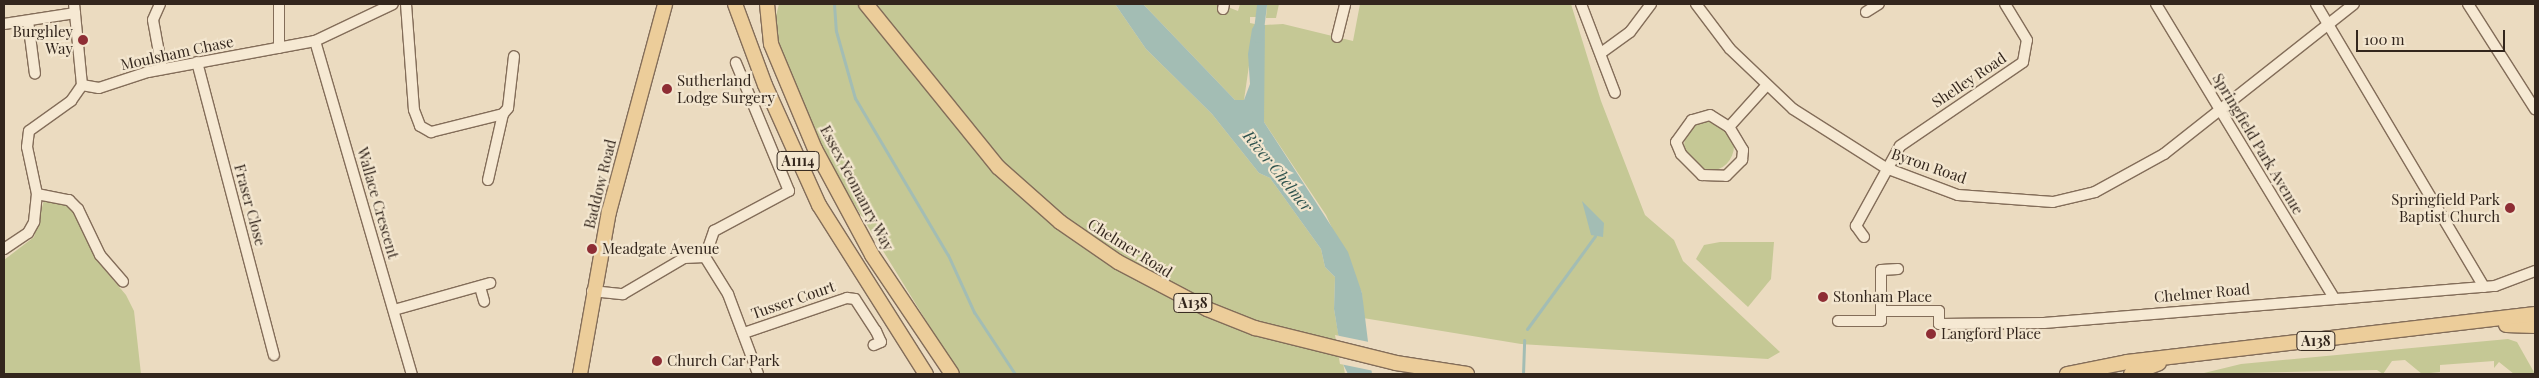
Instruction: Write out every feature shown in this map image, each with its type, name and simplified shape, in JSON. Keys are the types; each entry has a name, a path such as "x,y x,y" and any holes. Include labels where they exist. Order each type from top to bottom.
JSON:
{"main road":[{"name":"Baddow Road","path":"580,374 592,291 665,4"},
{"name":"A1114","path":"735,4 782,125 819,205 926,374"},
{"name":"Essex Yeomanry Way","path":"767,4 771,44 815,149 872,255 952,374"},
{"name":"Chelmer Road","path":"866,4 968,134 1060,222 1118,262 1199,305 1302,342 1467,374"},
{"name":"A138","path":"2475,324 2535,314"},
{"name":"A138","path":"2094,374 2129,368 2173,356 2458,325 2535,326"},
{"name":"A138","path":"2067,374 2129,368"}],"street":[{"path":"160,4 154,28 162,69"},
{"path":"279,4 280,48"},
{"name":"Moulsham Chase","path":"82,85 99,88 162,69 315,41 393,4"},
{"path":"406,4 414,110 420,126 431,132 443,131 503,114"},
{"path":"1337,37 1345,4"},
{"path":"1581,4 1615,93"},
{"path":"1601,53 1630,32 1651,4"},
{"name":"Byron Road","path":"1696,4 1730,49 1766,86 1836,139 1886,168 1958,195 2053,202 2095,192 2126,178 2219,110 2354,4"},
{"path":"1866,12 1879,4"},
{"name":"Shelley Road","path":"1864,237 1856,226 1886,168 1900,146 2023,62 2027,40 2005,4"},
{"name":"Springfield Park Avenue","path":"2156,4 2335,298"},
{"path":"2316,4 2484,287"},
{"path":"2468,4 2535,109"},
{"path":"4,24 28,21 74,8 82,85 71,101 29,131 27,147 37,194 28,234 4,249"},
{"path":"28,21 35,74"},
{"name":"Wallace Crescent","path":"315,41 412,374"},
{"path":"488,180 503,114 508,108 514,56"},
{"name":"Fraser Close","path":"197,62 274,356"},
{"path":"705,257 714,231 789,191 736,63"},
{"path":"1729,128 1766,86"},
{"path":"1710,115 1729,128 1743,150 1742,160 1726,176 1702,175 1681,154 1676,142 1692,120 1710,115"},
{"path":"37,194 69,200 78,209 100,254 123,281"},
{"path":"592,291 623,294 684,258 705,257"},
{"path":"705,257 728,294 758,374"},
{"path":"1838,321 1881,321 1881,270 1898,269"},
{"name":"Chelmer Road","path":"1881,311 1939,311 1939,324 2044,323 2484,287 2535,271"},
{"path":"394,310 465,287 485,285 484,301"},
{"name":"Tusser Court","path":"744,333 847,298 854,299 876,331 881,342 874,345"},
{"path":"2458,325 2535,309"}],"green space":[{"path":"779,4 1115,4 1146,49 1212,114 1259,173 1270,178 1321,249 1325,267 1335,277 1334,309 1345,374 959,374 835,173 781,55 775,20"},
{"path":"1143,4 1220,4 1238,11 1240,4 1258,4 1256,17 1250,17 1250,23 1255,24 1244,100 1235,100"},
{"path":"1267,4 1279,4 1276,18 1266,18"},
{"path":"1360,4 1571,4 1601,101 1645,215 1674,240 1683,261 1780,352 1768,359 1521,344 1363,318 1362,293 1326,215 1264,122 1263,58 1265,25 1283,24 1353,41"},
{"path":"1704,121 1714,121 1727,128 1734,141 1734,151 1727,164 1714,171 1704,171 1695,167 1688,160 1684,151 1684,141 1688,132 1695,125"},
{"path":"44,200 70,207 104,269 126,295 134,311 141,374 4,374 4,260 34,237"},
{"path":"1720,242 1774,242 1771,279 1748,307 1696,259 1704,245"},
{"path":"2508,339 2517,342 2535,374 2514,374 2499,362 2494,368 2494,361 2440,365 2440,372 2422,374 2405,360 2392,361 2383,374 2377,370 2200,374 2241,364"}],"water":[{"name":"River Chelmer","path":"1115,4 1143,4 1235,100 1244,100 1250,84 1248,54 1252,29 1255,24 1265,25 1264,122 1348,252 1362,293 1372,374 1348,374 1343,364 1334,309 1335,277 1325,267 1321,249 1270,178 1259,173 1212,114 1146,49"},
{"path":"1582,201 1604,223 1603,237 1591,235"}],"pier":[{"path":"1335,335 1369,342 1374,371 1340,364"}],"waterway":[{"path":"834,4 836,31 855,98 948,255 974,312 1015,374"},
{"path":"1258,38 1262,4"},
{"path":"1527,329 1595,236"},
{"path":"1523,374 1524,340"}],"place":[{"name":"Burghley Way","path":"83,40"},
{"name":"Sutherland Lodge Surgery","path":"667,89"},
{"name":"Springfield Park Baptist Church","path":"2510,208"},
{"name":"Meadgate Avenue","path":"592,249"},
{"name":"Stonham Place","path":"1823,297"},
{"name":"Langford Place","path":"1931,334"},
{"name":"Church Car Park","path":"657,361"}]}
